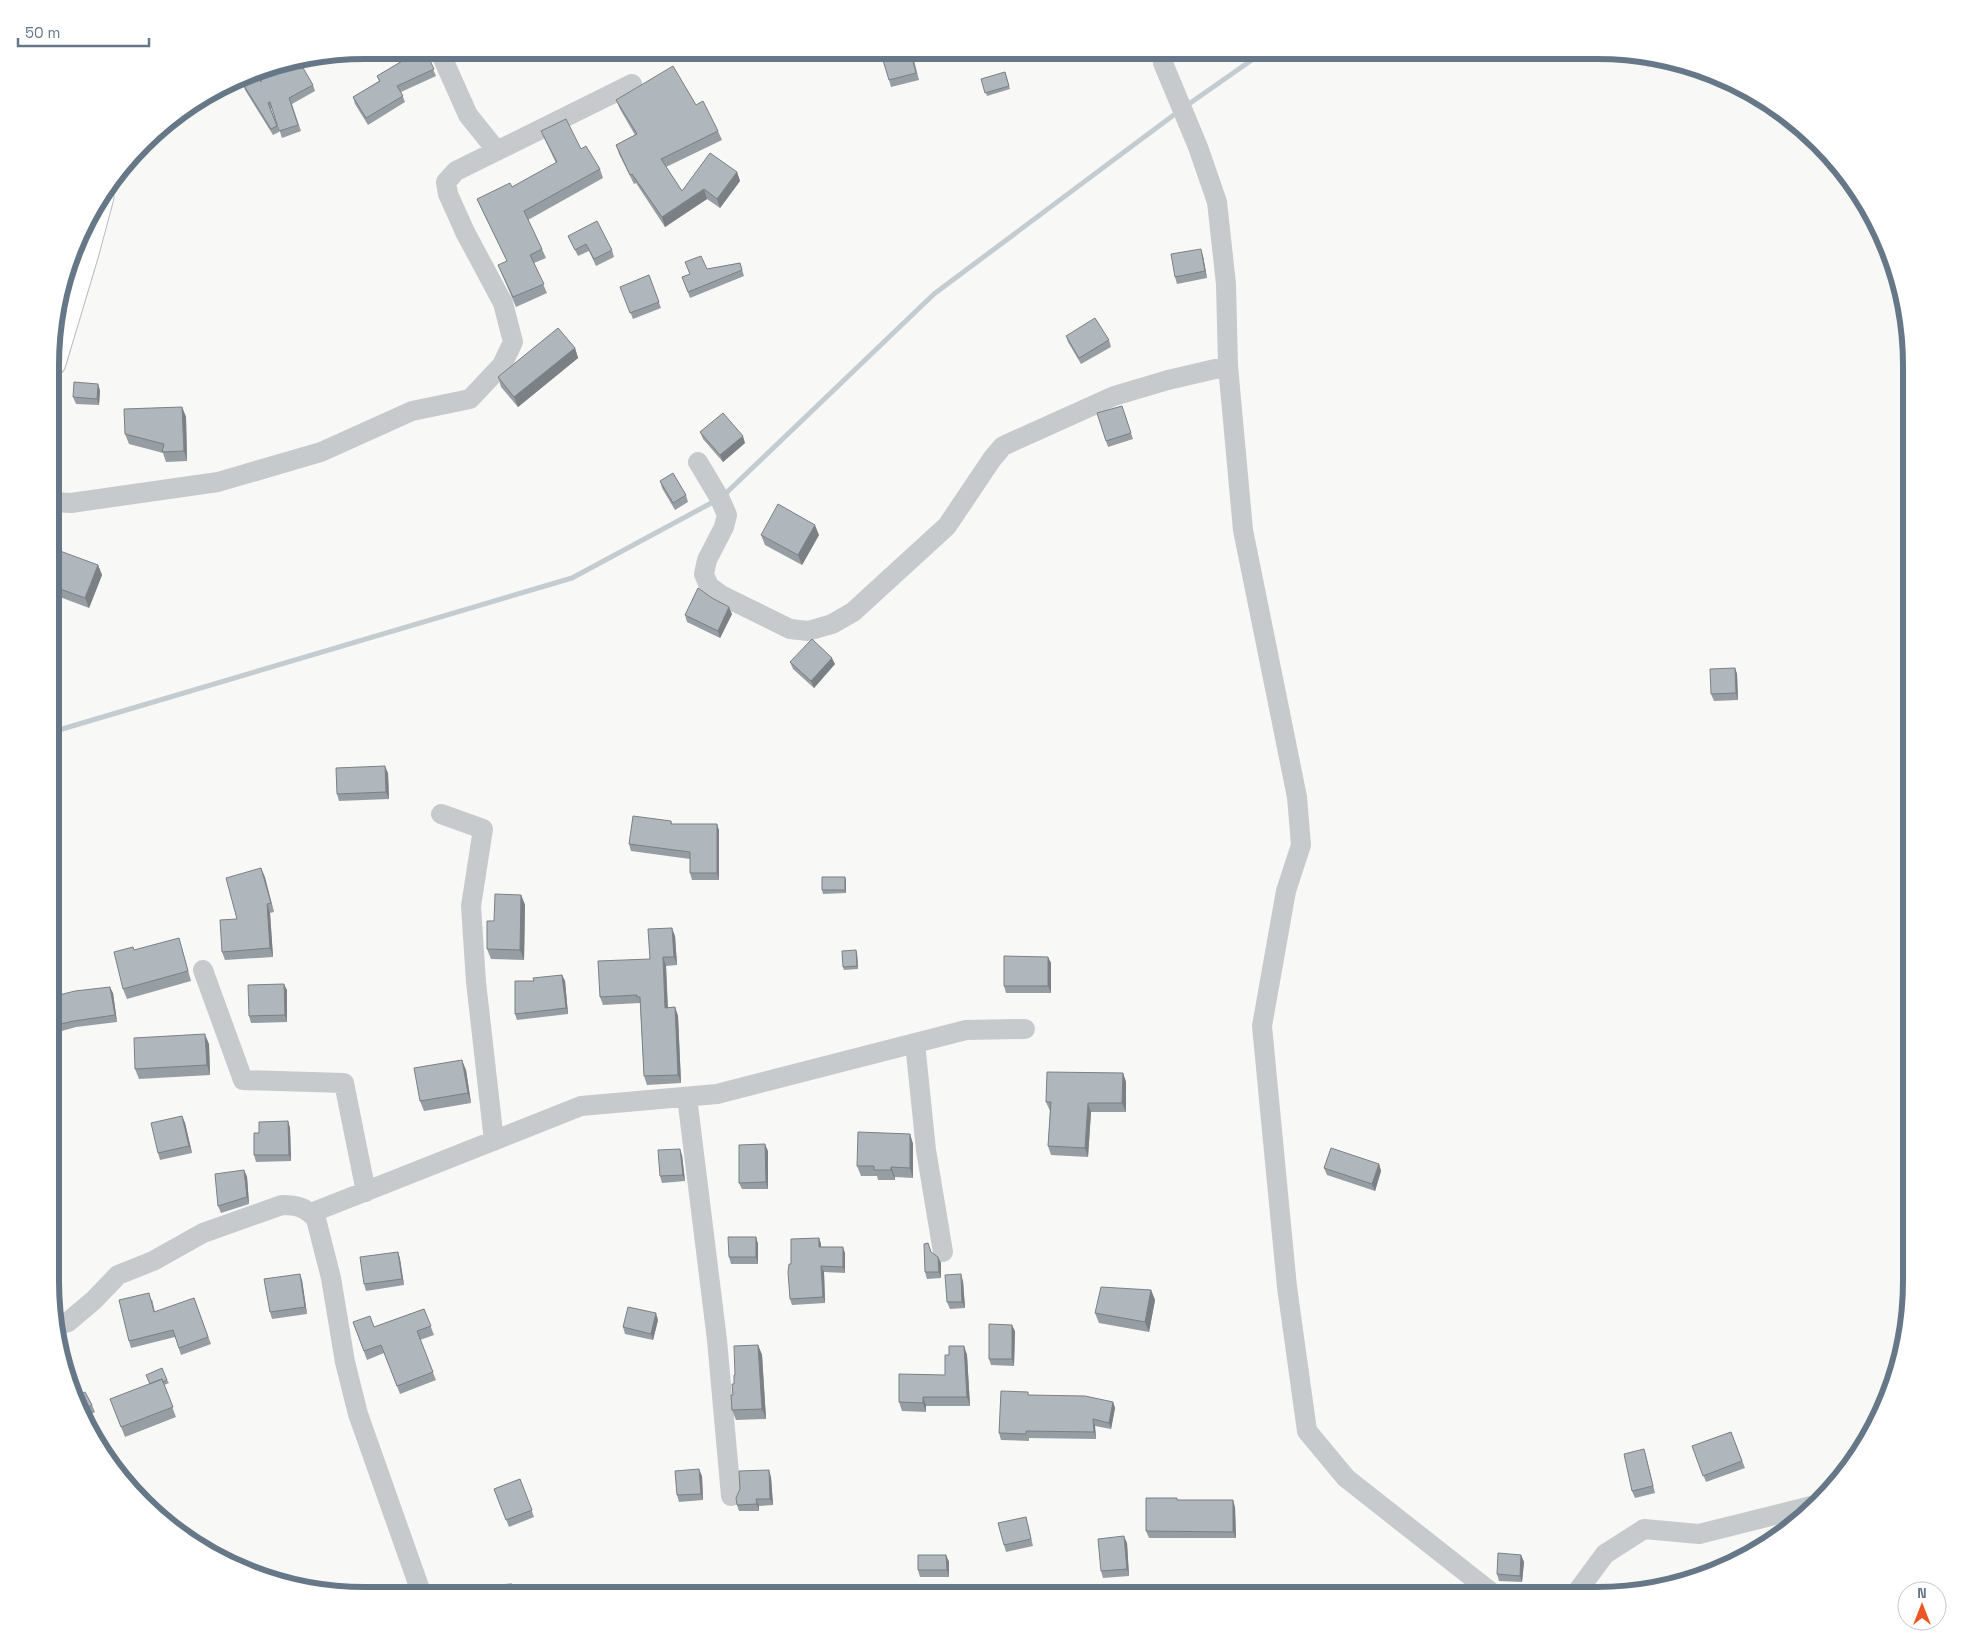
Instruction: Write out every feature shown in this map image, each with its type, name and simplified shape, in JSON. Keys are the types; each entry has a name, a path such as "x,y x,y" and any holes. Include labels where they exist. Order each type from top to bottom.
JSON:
{"main road":[{"path":"59,342 94,221"}],"street":[{"path":"443,59 468,115 497,151"},
{"path":"1163,59 1198,147 1217,202 1226,284 1228,366 1244,530 1297,796 1301,845 1286,891 1262,1026 1287,1287 1307,1431 1346,1478 1485,1587"},
{"path":"59,502 218,482 321,452 412,410 470,400 502,365 513,342 503,303 465,232 448,194 446,182 456,171 632,84"},
{"path":"698,462 720,499 727,515 724,527 707,560 704,574 709,586 721,595 790,629 808,631 832,624 853,612 948,526 992,459 1003,446 1114,396 1168,380 1228,366"},
{"path":"441,814 483,829 471,906 476,982 494,1141"},
{"path":"203,970 243,1080 344,1083 366,1192"},
{"path":"311,1213 581,1106 717,1094 966,1030 1025,1029"},
{"path":"915,1043 926,1150 943,1252"},
{"path":"688,1097 717,1340 731,1496"},
{"path":"62,1324 68,1322 94,1300 118,1274 153,1261 203,1233 282,1205 294,1205 311,1213 316,1219 331,1278 345,1362 358,1414 419,1587"},
{"path":"1581,1587 1605,1554 1644,1529 1699,1534 1802,1508"}],"building":[{"path":"406,59 429,59 434,69 397,86 403,96 366,118 353,97 380,81 377,76"},
{"path":"883,59 912,59 916,73 889,80"},
{"path":"302,66 313,85 289,98 298,125 279,131 270,102 268,103 277,126 271,129 243,84 259,78 261,82 261,77"},
{"path":"673,66 696,105 703,101 718,131 661,159 682,191 710,153 737,172 717,199 704,189 662,217 632,174 630,175 616,145 637,134 616,100"},
{"path":"1005,72 1009,86 985,93 981,79"},
{"path":"566,119 581,149 586,146 600,169 524,211 542,249 530,255 544,284 513,297 498,265 507,261 477,199 510,183 512,187 557,162 541,131"},
{"path":"597,221 612,250 594,259 586,244 575,250 568,236"},
{"path":"1201,249 1205,271 1175,277 1171,254"},
{"path":"701,256 707,269 740,263 742,270 688,292 682,277 690,274 685,262"},
{"path":"649,275 659,302 630,313 620,287"},
{"path":"1095,318 1109,340 1079,358 1066,336"},
{"path":"558,328 575,348 514,397 498,377"},
{"path":"74,382 98,384 97,399 73,397"},
{"path":"1122,406 1131,433 1106,441 1097,413"},
{"path":"182,407 184,451 162,452 164,444 125,434 124,409"},
{"path":"723,413 743,436 720,455 700,432"},
{"path":"673,473 686,495 673,503 660,481"},
{"path":"778,504 815,525 798,555 761,535"},
{"path":"60,551 98,565 85,598 59,589"},
{"path":"698,588 729,607 718,631 685,615"},
{"path":"812,639 832,658 811,681 790,662"},
{"path":"1735,668 1736,693 1711,694 1710,669"},
{"path":"385,766 386,792 337,794 336,768"},
{"path":"633,816 671,821 671,824 717,824 717,873 690,873 690,852 629,844"},
{"path":"261,868 271,903 267,904 270,948 222,952 220,920 237,919 226,878"},
{"path":"822,877 845,877 845,890 822,890"},
{"path":"495,894 521,895 520,950 487,949 487,921 494,921"},
{"path":"672,928 674,957 663,957 665,1008 675,1007 678,1075 644,1076 640,997 637,997 637,995 600,997 598,961 650,959 648,929"},
{"path":"179,938 188,971 123,989 114,952 133,947 134,950"},
{"path":"856,950 857,966 843,967 842,951"},
{"path":"1004,956 1048,957 1048,986 1004,986"},
{"path":"562,975 566,1008 515,1014 515,981 534,981 533,978"},
{"path":"284,984 285,1015 249,1016 248,985"},
{"path":"110,987 115,1015 59,1024 59,995"},
{"path":"205,1034 207,1065 135,1069 134,1038"},
{"path":"462,1060 468,1093 420,1101 414,1068"},
{"path":"1047,1072 1123,1073 1122,1103 1088,1103 1085,1148 1048,1146 1051,1102 1046,1102"},
{"path":"182,1116 189,1146 158,1153 151,1123"},
{"path":"288,1121 289,1155 254,1155 254,1133 259,1133 259,1122"},
{"path":"858,1132 910,1134 910,1168 891,1167 891,1170 874,1170 874,1166 857,1166"},
{"path":"765,1144 766,1182 739,1183 739,1145"},
{"path":"1331,1148 1379,1164 1372,1184 1324,1168"},
{"path":"680,1149 683,1175 660,1176 658,1150"},
{"path":"244,1170 247,1197 218,1206 215,1174"},
{"path":"728,1237 756,1237 756,1257 729,1257"},
{"path":"819,1238 819,1247 843,1247 843,1267 821,1266 823,1297 790,1299 788,1272 789,1264 791,1264 791,1239"},
{"path":"928,1243 931,1252 938,1257 939,1272 925,1272 924,1244"},
{"path":"398,1252 402,1279 364,1284 360,1257"},
{"path":"300,1274 305,1307 270,1312 264,1279"},
{"path":"961,1274 962,1302 947,1302 945,1275"},
{"path":"1101,1287 1151,1290 1145,1322 1095,1313"},
{"path":"149,1293 154,1312 194,1298 208,1337 179,1348 173,1330 129,1341 119,1300"},
{"path":"628,1307 656,1313 651,1334 623,1327"},
{"path":"424,1309 431,1326 417,1331 433,1372 397,1386 381,1345 364,1351 353,1322 370,1316 374,1327"},
{"path":"989,1324 1012,1325 1012,1359 989,1359"},
{"path":"758,1345 762,1409 732,1410 731,1395 733,1395 732,1384 734,1384 735,1375 734,1346"},
{"path":"949,1346 964,1346 967,1397 923,1397 923,1403 899,1402 899,1374 945,1375 945,1355 949,1355"},
{"path":"162,1368 167,1380 163,1382 162,1379 150,1384 146,1375"},
{"path":"162,1379 173,1407 121,1427 110,1399"},
{"path":"1001,1391 1028,1392 1028,1395 1085,1396 1113,1402 1109,1423 1093,1419 1094,1432 1026,1431 1026,1434 999,1433"},
{"path":"85,1392 92,1405 86,1408 80,1395"},
{"path":"1731,1432 1742,1461 1703,1476 1692,1446"},
{"path":"1644,1449 1653,1486 1632,1491 1624,1454"},
{"path":"699,1469 701,1494 677,1495 675,1471"},
{"path":"769,1470 770,1499 756,1499 757,1504 737,1505 736,1498 740,1489 739,1471"},
{"path":"520,1479 532,1510 506,1520 494,1489"},
{"path":"1146,1498 1233,1500 1233,1532 1146,1531"},
{"path":"1026,1517 1031,1539 1004,1545 998,1523"},
{"path":"1124,1536 1127,1569 1101,1571 1098,1539"},
{"path":"1498,1553 1521,1555 1520,1576 1497,1574"},
{"path":"918,1555 946,1555 947,1570 918,1570"},
{"path":"512,1584 512,1587 480,1586"}],"waterway":[{"path":"1186,106 1253,59"},
{"path":"722,497 934,294 1179,111"},
{"path":"59,730 572,578 715,501"}]}
